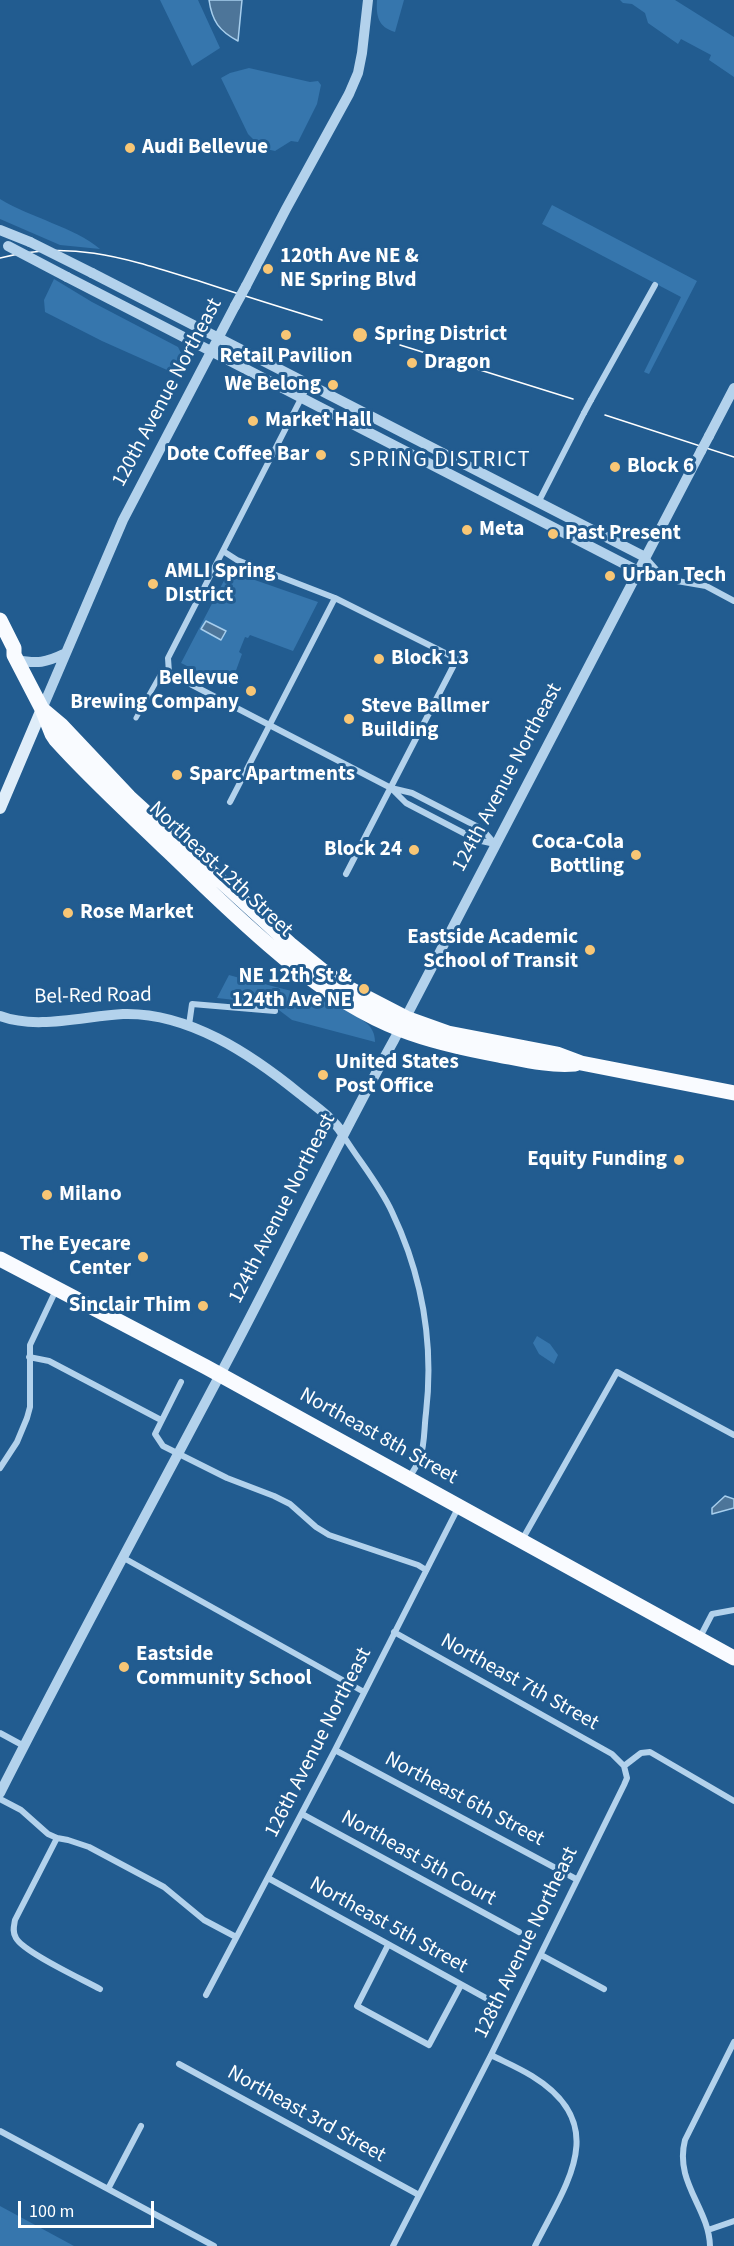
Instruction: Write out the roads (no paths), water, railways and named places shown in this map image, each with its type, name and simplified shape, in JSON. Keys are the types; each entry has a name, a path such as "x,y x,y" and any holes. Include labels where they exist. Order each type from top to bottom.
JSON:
{"main road":[{"name":"Northeast 12th Street","path":"0,620 14,648 15,658 42,709 61,725 93,762 254,921 304,956 347,994 403,1023"},
{"name":"Northeast 12th Street","path":"0,643 6,654 15,658"},
{"name":"120th Avenue Northeast","path":"0,808 42,709"},
{"path":"403,1023 557,1054 581,1063 734,1093"},
{"name":"Northeast 8th Street","path":"0,1259 220,1374 734,1658"}],"street":[{"name":"120th Avenue Northeast","path":"42,709 123,520 349,94 358,73 368,0"},
{"path":"0,230 30,242 92,273 538,501 645,557 661,575"},
{"path":"4,245 638,571 706,586 734,601"},
{"path":"538,501 655,285"},
{"path":"136,718 165,669 168,658 309,383"},
{"name":"124th Avenue Northeast","path":"0,1793 734,388"},
{"path":"223,551 237,560 335,598 457,659 346,874"},
{"path":"230,802 335,598"},
{"path":"15,658 38,664 49,662 66,653"},
{"path":"165,669 172,676 391,788 412,793 482,829 495,844"},
{"path":"391,788 406,803 477,840 495,844"},
{"path":"189,1025 192,1004 275,1011"},
{"name":"Bel-Red Road","path":"0,1016 35,1021 141,1014 189,1025 266,1067 334,1121 343,1134"},
{"path":"343,1134 376,1181 391,1211 408,1253 424,1308 429,1384 421,1456 409,1478"},
{"path":"0,1468 17,1442 27,1418 30,1407 29,1357 33,1337 57,1288"},
{"path":"29,1357 49,1360 161,1420"},
{"path":"522,1541 617,1372 734,1435"},
{"path":"181,1382 155,1434 163,1446 227,1478 290,1504 315,1527 328,1535 418,1565 426,1570"},
{"name":"126th Avenue Northeast","path":"206,1995 302,1814 459,1506"},
{"path":"122,1557 364,1692"},
{"path":"699,1639 712,1614 734,1610"},
{"name":"Northeast 7th Street","path":"394,1632 612,1754 624,1766"},
{"path":"0,1733 24,1746"},
{"name":"Northeast 6th Street","path":"335,1750 576,1879"},
{"path":"624,1766 641,1753 651,1752 734,1801"},
{"name":"128th Avenue Northeast","path":"393,2246 491,2055 624,1785 627,1778 624,1766"},
{"path":"0,1799 21,1810 48,1834 89,1846 164,1887 198,1916 236,1937"},
{"name":"Northeast 5th Court","path":"302,1814 519,1932"},
{"path":"57,1838 15,1920 14,1934 16,1940 27,1949 100,1989"},
{"name":"Northeast 5th Street","path":"268,1878 493,2002"},
{"path":"388,1945 357,2006 429,2045 461,1985"},
{"path":"541,1955 604,1989"},
{"path":"710,2246 708,2230 685,2174 682,2150 734,2042"},
{"path":"491,2055 532,2076 549,2088 564,2104 577,2129 577,2152 568,2179 535,2246"},
{"name":"Northeast 3rd Street","path":"179,2064 418,2195"},
{"path":"108,2189 141,2126"},
{"path":"0,2131 214,2246"},
{"path":"708,2230 734,2221"}],"tram line":[{"path":"0,258 51,250 99,254 147,265 322,320"},
{"path":"400,345 573,399"},
{"path":"605,415 734,457"}],"place":[{"name":"Audi Bellevue","path":"130,148"},
{"name":"120th Ave NE & NE Spring Blvd","path":"268,269"},
{"name":"Retail Pavilion","path":"286,335"},
{"name":"Spring District","path":"360,335"},
{"name":"Dragon","path":"412,363"},
{"name":"We Belong","path":"333,385"},
{"name":"Market Hall","path":"253,421"},
{"name":"Dote Coffee Bar","path":"321,455"},
{"name":"Block 6","path":"615,467"},
{"name":"Meta","path":"467,530"},
{"name":"Past Present","path":"553,534"},
{"name":"Urban Tech","path":"610,576"},
{"name":"AMLI Spring DIstrict","path":"153,584"},
{"name":"Block 13","path":"379,659"},
{"name":"Bellevue Brewing Company","path":"251,691"},
{"name":"Steve Ballmer Building","path":"349,719"},
{"name":"Sparc Apartments","path":"177,775"},
{"name":"Block 24","path":"414,850"},
{"name":"Coca-Cola Bottling","path":"636,855"},
{"name":"Rose Market","path":"68,913"},
{"name":"Eastside Academic School of Transit","path":"590,950"},
{"name":"NE 12th St & 124th Ave NE","path":"364,989"},
{"name":"United States Post Office","path":"323,1075"},
{"name":"Equity Funding","path":"679,1160"},
{"name":"Milano","path":"47,1195"},
{"name":"The Eyecare Center","path":"143,1257"},
{"name":"Sinclair Thim","path":"203,1306"},
{"name":"Eastside Community School","path":"124,1667"}],"district":[{"name":"SPRING DISTRICT","path":"440,461"}]}
